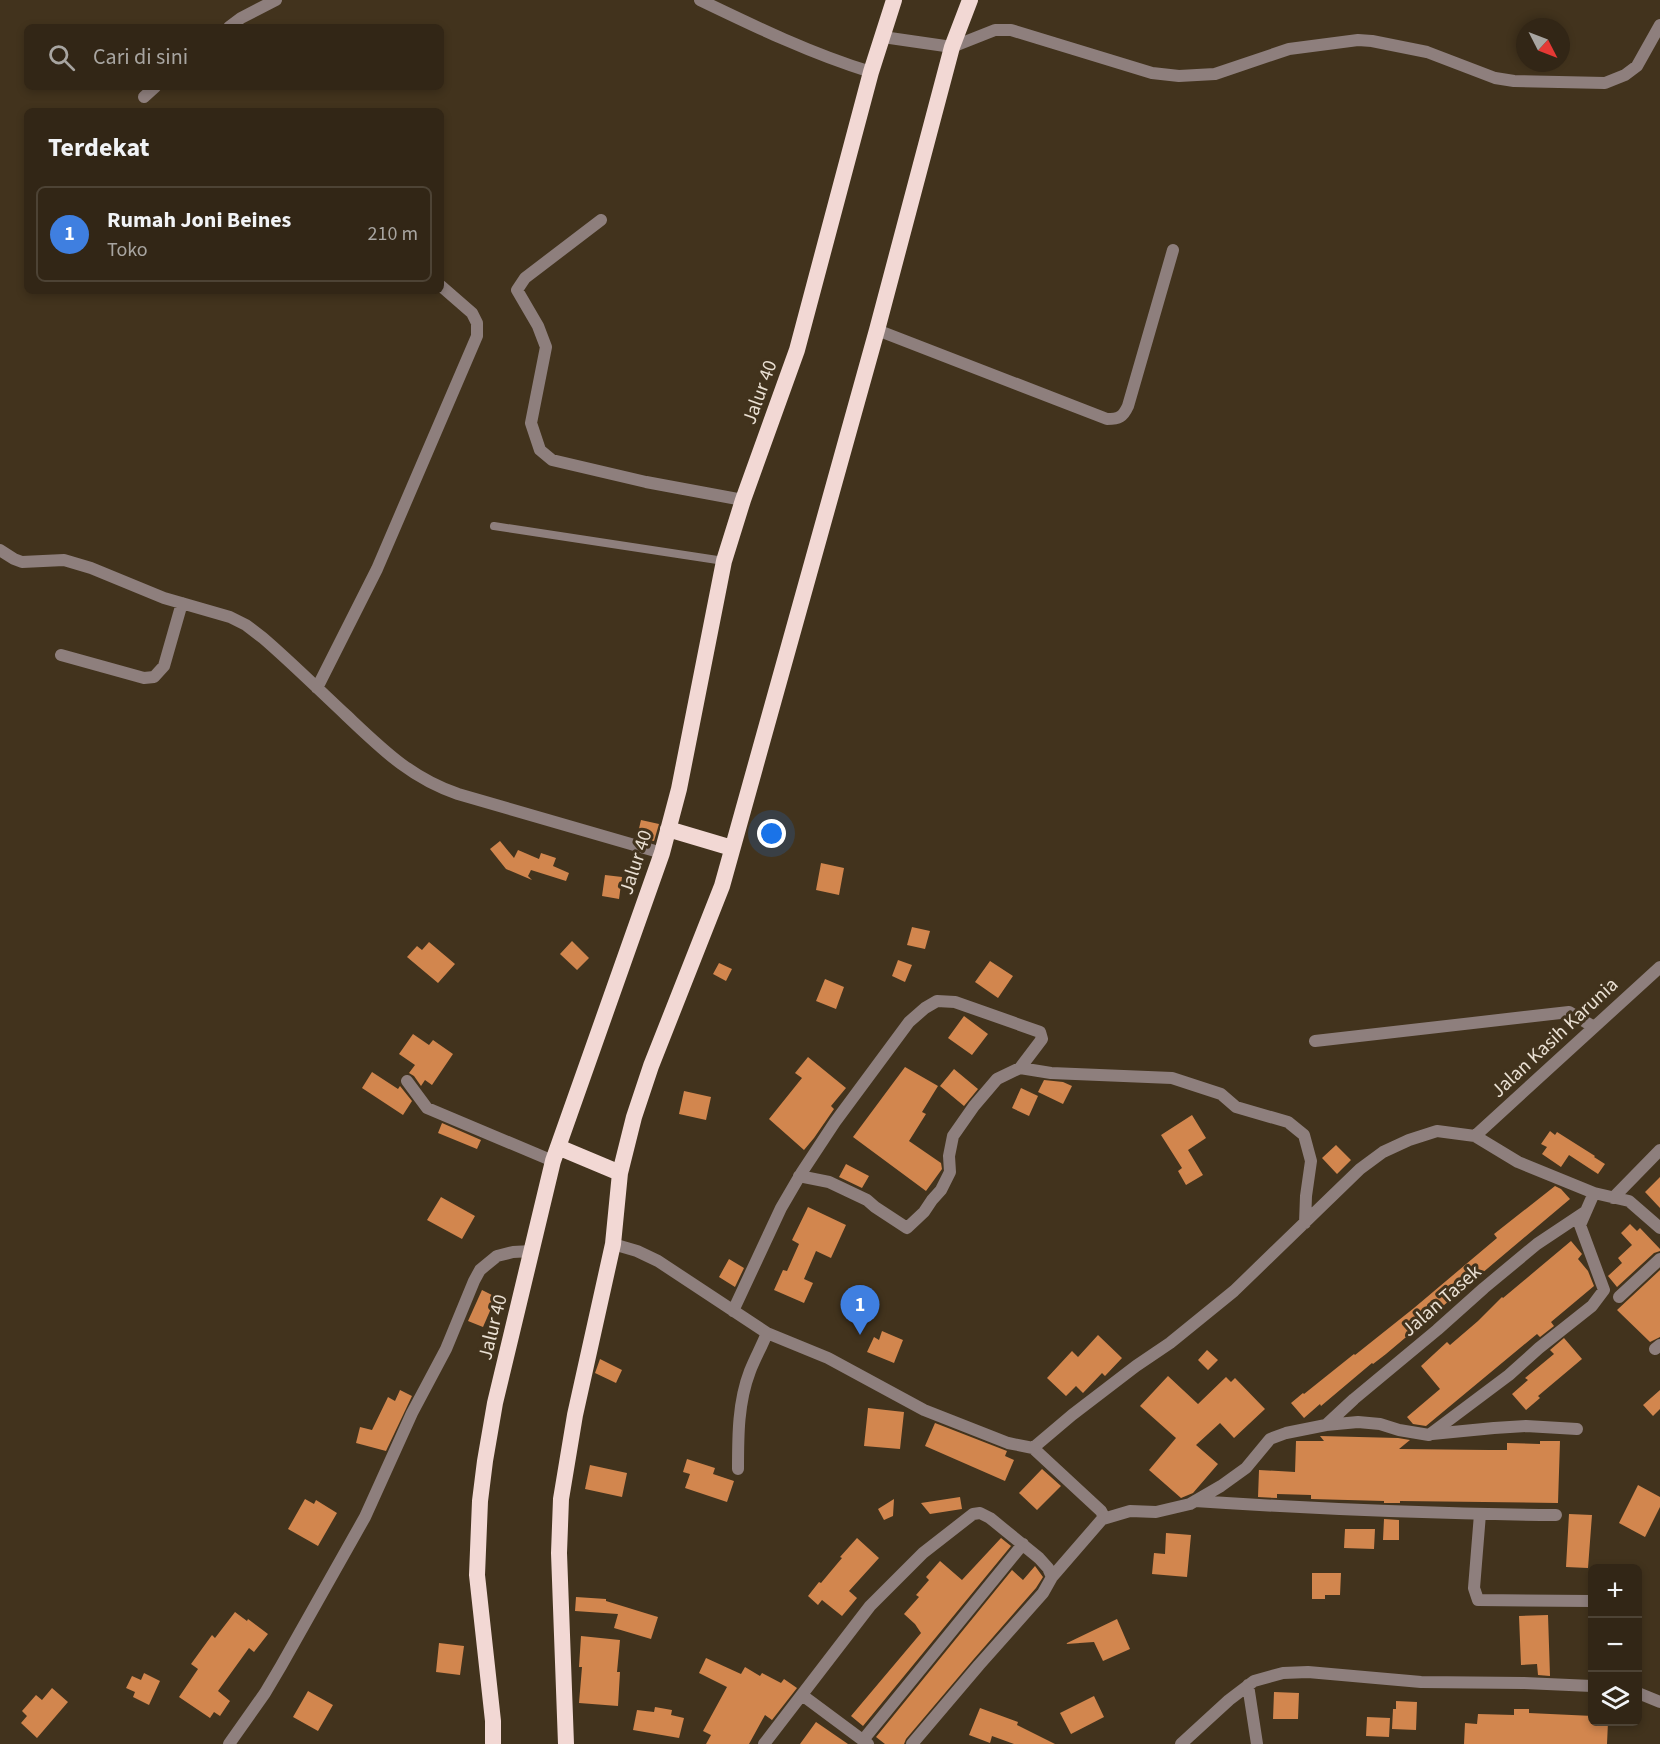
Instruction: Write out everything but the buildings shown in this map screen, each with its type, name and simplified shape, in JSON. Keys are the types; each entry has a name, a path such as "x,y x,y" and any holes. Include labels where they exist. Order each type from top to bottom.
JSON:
{"highway":[{"name":"Jalur 40","path":"493,1744 493,1721 477,1575 480,1501 495,1402 556,1154 662,853 679,789 724,561 743,500 797,350 871,72 894,0"},
{"path":"566,1744 559,1553 561,1499 575,1415 613,1244 620,1173 634,1117 651,1066 722,886 877,330 952,47 970,0"},
{"path":"668,829 732,848"},
{"path":"556,1154 620,1173"}],"street":[{"path":"234,24 276,0"},
{"path":"700,0 758,28 842,63 871,72"},
{"path":"883,37 952,47 995,30 1011,30 1152,73 1179,76 1215,74 1288,49 1358,40 1427,52 1495,78 1514,81 1605,83 1626,75 1638,66 1660,25"},
{"path":"144,97 152,90"},
{"path":"601,220 525,278 517,290 538,326 546,347 531,423 540,450 552,460 646,482 743,500"},
{"path":"877,330 1107,419 1118,418 1124,415 1128,406 1173,250"},
{"path":"317,688 377,569 477,336 477,323 472,314 444,289"},
{"path":"0,550 22,562 56,560 75,562 164,598 230,617 246,625 263,638 391,757 416,775 438,787 662,853"},
{"path":"61,655 144,678 154,677 164,666 182,603"},
{"name":"Jalan Kasih Karunia","path":"1475,1136 1660,967"},
{"path":"733,1311 781,1208 799,1176 835,1122 909,1022 937,1001 955,1002 1040,1032 1042,1040 1020,1068 998,1079 958,1128 953,1136 949,1156 950,1172 946,1181 924,1212 907,1228 860,1196 829,1182 799,1176"},
{"path":"1315,1041 1569,1012 1594,1027"},
{"path":"1020,1068 1051,1073 1172,1078 1221,1094 1236,1107 1288,1122 1304,1136 1311,1161 1305,1223"},
{"path":"407,1082 427,1108 556,1154"},
{"path":"1033,1448 1072,1415 1170,1343 1234,1291 1360,1169 1383,1152 1409,1140 1437,1131 1475,1136 1518,1161 1594,1192 1629,1201 1660,1228"},
{"path":"1613,1198 1660,1150"},
{"path":"1429,1435 1509,1375 1592,1306 1604,1290 1580,1225 1594,1192"},
{"name":"Jalan Tasek","path":"1326,1425 1537,1244 1586,1211"},
{"path":"613,1244 637,1251 658,1261 767,1333 828,1358 924,1410 1008,1443 1033,1448 1101,1511 1103,1519"},
{"path":"229,1744 265,1693 365,1517 411,1413 446,1349 480,1270 497,1256 532,1251"},
{"path":"1619,1297 1660,1259"},
{"path":"738,1469 738,1431 743,1399 749,1372 767,1333"},
{"path":"912,1744 1043,1593 1052,1577 1103,1519 1130,1511 1156,1512 1194,1502 1246,1468 1270,1439 1286,1432 1359,1422 1380,1424 1429,1435 1526,1426 1577,1429"},
{"path":"1194,1502 1324,1510 1556,1515"},
{"path":"764,1744 870,1606 923,1553 973,1514 980,1513 990,1518 1023,1544 1048,1568 1052,1577"},
{"path":"1480,1514 1474,1588 1478,1600 1588,1601"},
{"path":"802,1695 865,1742 1023,1544"},
{"path":"1181,1744 1248,1685 1267,1676 1283,1673 1308,1672 1421,1682 1588,1686"},
{"path":"1248,1685 1257,1744"},
{"path":"1642,1695 1660,1702"}],"lane":[{"path":"494,526 724,561"}],"place":[{"name":"Rumah Joni Beines","path":"860,1335"}]}
